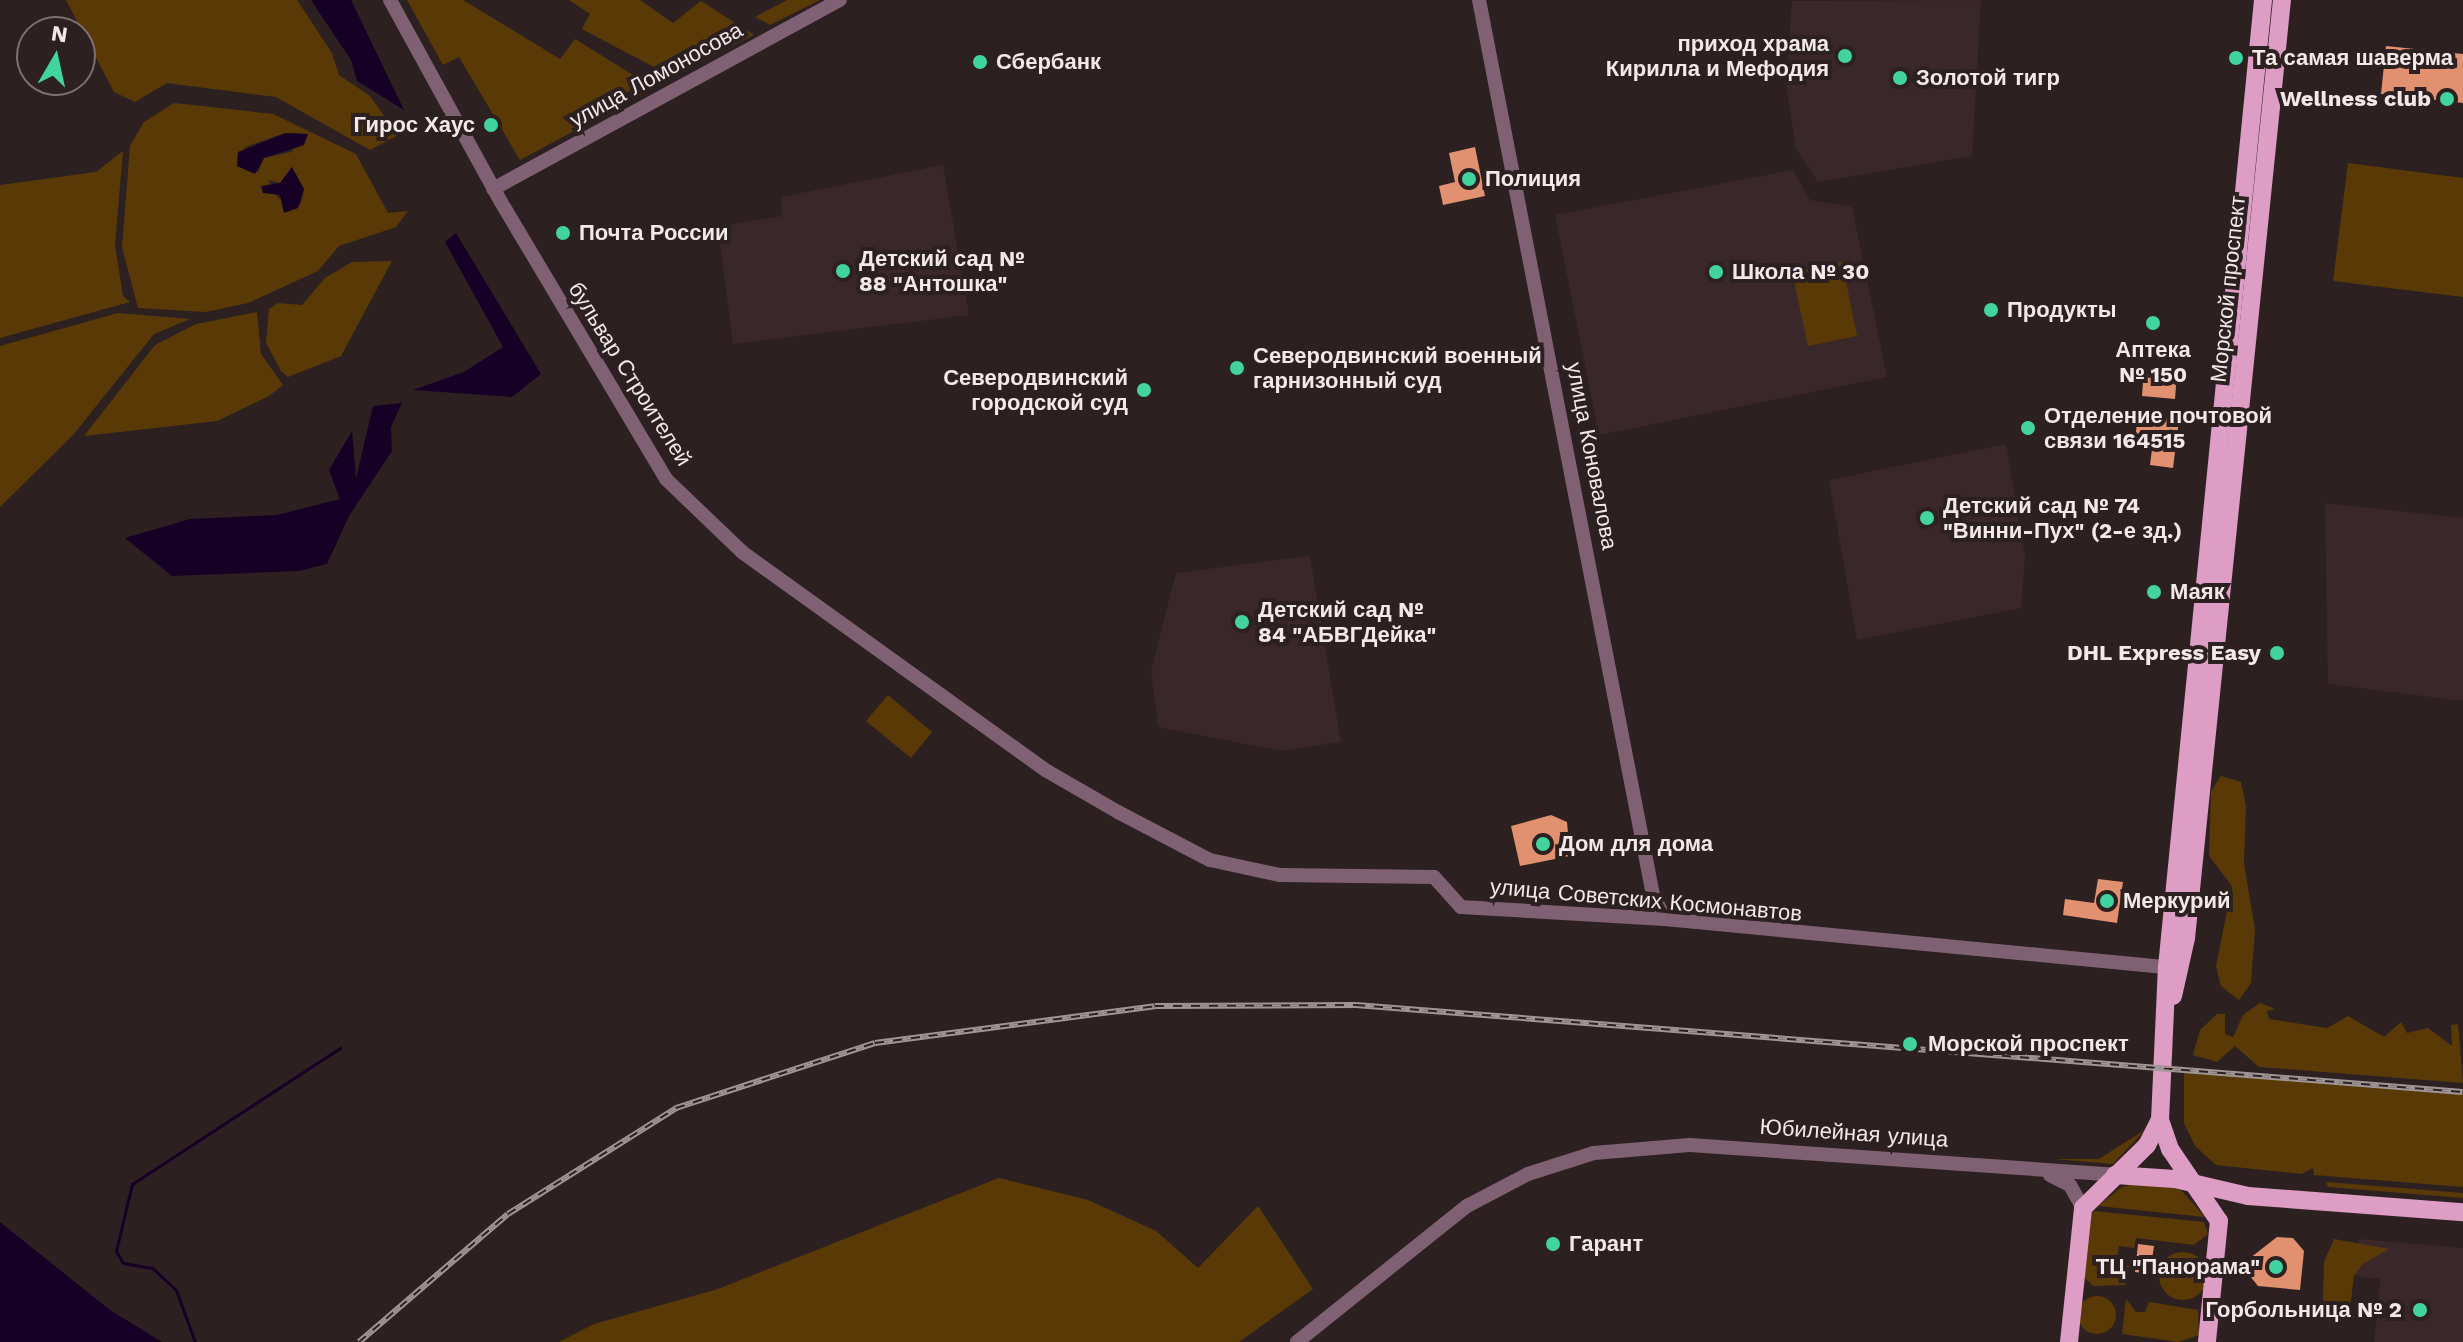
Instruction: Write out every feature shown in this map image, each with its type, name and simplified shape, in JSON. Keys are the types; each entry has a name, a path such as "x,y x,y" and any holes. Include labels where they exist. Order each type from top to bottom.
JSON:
{"main road":[{"name":"Морской проспект","path":"2083,1208 2147,1145 2160,1120 2241,315 2263,0"},
{"name":"Морской проспект","path":"2241,315 2282,0"},
{"name":"Морской проспект","path":"2160,1120 2170,1149 2199,1187 2219,1221"},
{"name":"Юбилейная улица","path":"2115,1175 2248,1196 2463,1212"},
{"path":"2207,1342 2219,1221 2248,1196"},
{"path":"2069,1342 2083,1208"}],"street":[{"name":"бульвар Строителей","path":"390,0 493,189 666,479 742,552 1047,771"},
{"name":"улица Ломоносова","path":"493,189 840,0"},
{"name":"улица Коновалова","path":"1479,0 1653,895 1665,919"},
{"name":"улица Советских Космонавтов","path":"1047,771 1210,860 1280,875 1419,873 1434,877 1461,907 1665,919 2174,968"},
{"name":"Юбилейная улица","path":"1297,1342 1467,1206 1528,1174 1594,1153 1690,1145 2046,1173 2115,1175"},
{"path":"2046,1173 2070,1185 2083,1208"}],"shaded area":[{"path":"66,0 297,0 332,53 339,75 370,96 398,135 370,150 276,97 167,83 135,102 114,92 96,58 96,16 74,16"},
{"path":"311,0 351,0 404,110 357,81 351,60"},
{"path":"407,0 463,0 560,59 575,39 654,88 520,160 459,57 443,65"},
{"path":"569,0 640,0 673,23 701,1 754,35 671,76 582,29 590,14"},
{"path":"787,0 820,0 770,25 755,17"},
{"path":"1981,0 1972,156 1818,182 1796,149 1786,84 1792,1"},
{"path":"174,103 273,114 356,154 388,213 408,211 396,227 339,246 318,271 248,303 206,312 138,308 122,247 130,146 144,122","holes":["285,133 307,134 291,152 264,158 258,172 238,166 245,147","292,168 304,190 301,204 279,199 268,180 280,183"]},
{"path":"286,133 308,134 304,145 264,158 255,174 237,166 238,152"},
{"path":"123,151 115,245 123,296 130,302 0,338 0,185 96,172"},
{"path":"2348,163 2463,178 2463,297 2333,281"},
{"name":"Детский сад № 88 \"Антошка\"","path":"943,165 969,315 733,344 718,227 782,216 781,197"},
{"path":"292,167 304,189 298,208 284,213 280,195 263,193 261,186 280,183"},
{"name":"Школа № 30","path":"1793,170 1810,200 1852,207 1887,377 1599,435 1555,215"},
{"path":"456,233 541,374 512,397 413,390 464,372 503,347 445,242"},
{"path":"392,261 341,356 288,377 281,371 266,343 269,309 278,303 302,305 325,278 352,262"},
{"path":"1842,262 1857,336 1808,346 1792,272"},
{"path":"257,312 261,354 283,385 269,396 217,421 84,436 155,345 196,324"},
{"path":"118,313 190,319 154,334 73,435 0,507 0,346"},
{"path":"402,403 391,427 392,451 349,516 327,564 299,571 172,576 125,538 190,519 277,515 340,499 329,470 352,431 356,479 373,406"},
{"name":"Детский сад № 74 \"Винни-Пух\" (2-е зд.)","path":"2006,444 2025,556 2021,608 1857,640 1829,480"},
{"path":"2325,503 2463,518 2463,701 2328,684"},
{"name":"Детский сад № 84 \"АБВГДейка\"","path":"1310,556 1341,742 1281,751 1158,727 1151,671 1176,573"},
{"path":"888,695 932,732 911,758 866,721"},
{"path":"2221,776 2241,782 2246,806 2244,864 2255,930 2251,983 2239,1000 2221,986 2216,966 2232,886 2209,856 2211,791"},
{"path":"2260,1003 2275,1009 2267,1011 2269,1019 2327,1028 2348,1016 2384,1037 2401,1022 2407,1033 2428,1028 2452,1046 2451,1025 2458,1024 2463,1083 2259,1067 2235,1046 2217,1062 2193,1055 2200,1030 2217,1014 2225,1014 2225,1034 2233,1037 2243,1015"},
{"path":"2184,1072 2463,1094 2463,1187 2314,1175 2313,1168 2302,1174 2216,1165 2195,1146 2184,1123"},
{"path":"2146,1129 2113,1164 2053,1159 2099,1159"},
{"path":"999,1178 1088,1200 1156,1231 1198,1268 1258,1206 1313,1289 1239,1342 559,1342 594,1324 718,1289"},
{"path":"2148,1181 2181,1190 2205,1217 2098,1206 2122,1187"},
{"path":"2326,1182 2463,1193 2463,1198 2328,1187"},
{"path":"2094,1211 2204,1222 2208,1234 2194,1245 2136,1238 2134,1248 2119,1246 2117,1258 2129,1266 2125,1285 2093,1286 2084,1277 2088,1216"},
{"path":"0,1222 110,1310 162,1342 0,1342"},
{"path":"2334,1239 2389,1249 2363,1264 2354,1276 2350,1308 2333,1320 2325,1316 2323,1298 2324,1262"},
{"name":"Горбольница № 2","path":"2359,1239 2463,1248 2463,1342 2374,1342 2380,1279 2356,1276"},
{"path":"2183,1252 2200,1259 2207,1276 2200,1293 2183,1300 2166,1293 2159,1276 2166,1259"},
{"path":"2097,1296 2111,1301 2116,1315 2111,1329 2097,1334 2083,1329 2078,1315 2083,1301"},
{"path":"2126,1299 2136,1312 2145,1312 2149,1302 2198,1310 2199,1335 2178,1342 2122,1334"}],"building":[{"path":"2386,46 2463,54 2463,103 2381,94"},
{"name":"Полиция","path":"1475,147 1485,196 1443,205 1439,186 1455,182 1449,153"},
{"path":"2144,369 2177,372 2175,399 2142,396"},
{"path":"2138,415 2179,420 2173,468 2150,465 2153,441 2135,439"},
{"name":"Дом для дома","path":"1551,815 1567,822 1570,856 1520,866 1511,826"},
{"name":"Меркурий","path":"2098,879 2123,882 2117,923 2063,915 2065,899 2094,903"},
{"name":"ТЦ \"Панорама\"","path":"2277,1237 2293,1238 2304,1251 2300,1290 2258,1286 2249,1275 2250,1258"},
{"path":"2138,1244 2154,1246 2150,1274 2135,1272"}],"waterway":[{"path":"195,1342 176,1290 152,1268 123,1263 116,1251 132,1184 340,1048"}],"railway":[{"path":"359,1342 508,1214 676,1108 875,1043 1155,1006 1356,1005 2463,1092"}],"place":[{"name":"приход храма Кирилла и Мефодия","path":"1845,56"},
{"name":"Та самая шаверма","path":"2236,58"},
{"name":"Сбербанк","path":"980,62"},
{"name":"Золотой тигр","path":"1900,78"},
{"name":"Wellness club","path":"2447,99"},
{"name":"Гирос Хаус","path":"491,125"},
{"name":"Полиция","path":"1469,179"},
{"name":"Почта России","path":"563,233"},
{"name":"Детский сад № 88 \"Антошка\"","path":"843,271"},
{"name":"Школа № 30","path":"1716,272"},
{"name":"Продукты","path":"1991,310"},
{"name":"Аптека № 150","path":"2153,323"},
{"name":"Северодвинский военный гарнизонный суд","path":"1237,368"},
{"name":"Северодвинский городской суд","path":"1144,390"},
{"name":"Отделение почтовой связи 164515","path":"2028,428"},
{"name":"Детский сад № 74 \"Винни-Пух\" (2-е зд.)","path":"1927,518"},
{"name":"Маяк","path":"2154,592"},
{"name":"Детский сад № 84 \"АБВГДейка\"","path":"1242,622"},
{"name":"DHL Express Easy","path":"2277,653"},
{"name":"Дом для дома","path":"1543,844"},
{"name":"Меркурий","path":"2107,901"},
{"name":"Морской проспект","path":"1910,1044"},
{"name":"Гарант","path":"1553,1244"},
{"name":"ТЦ \"Панорама\"","path":"2276,1267"},
{"name":"Горбольница № 2","path":"2420,1310"}]}
